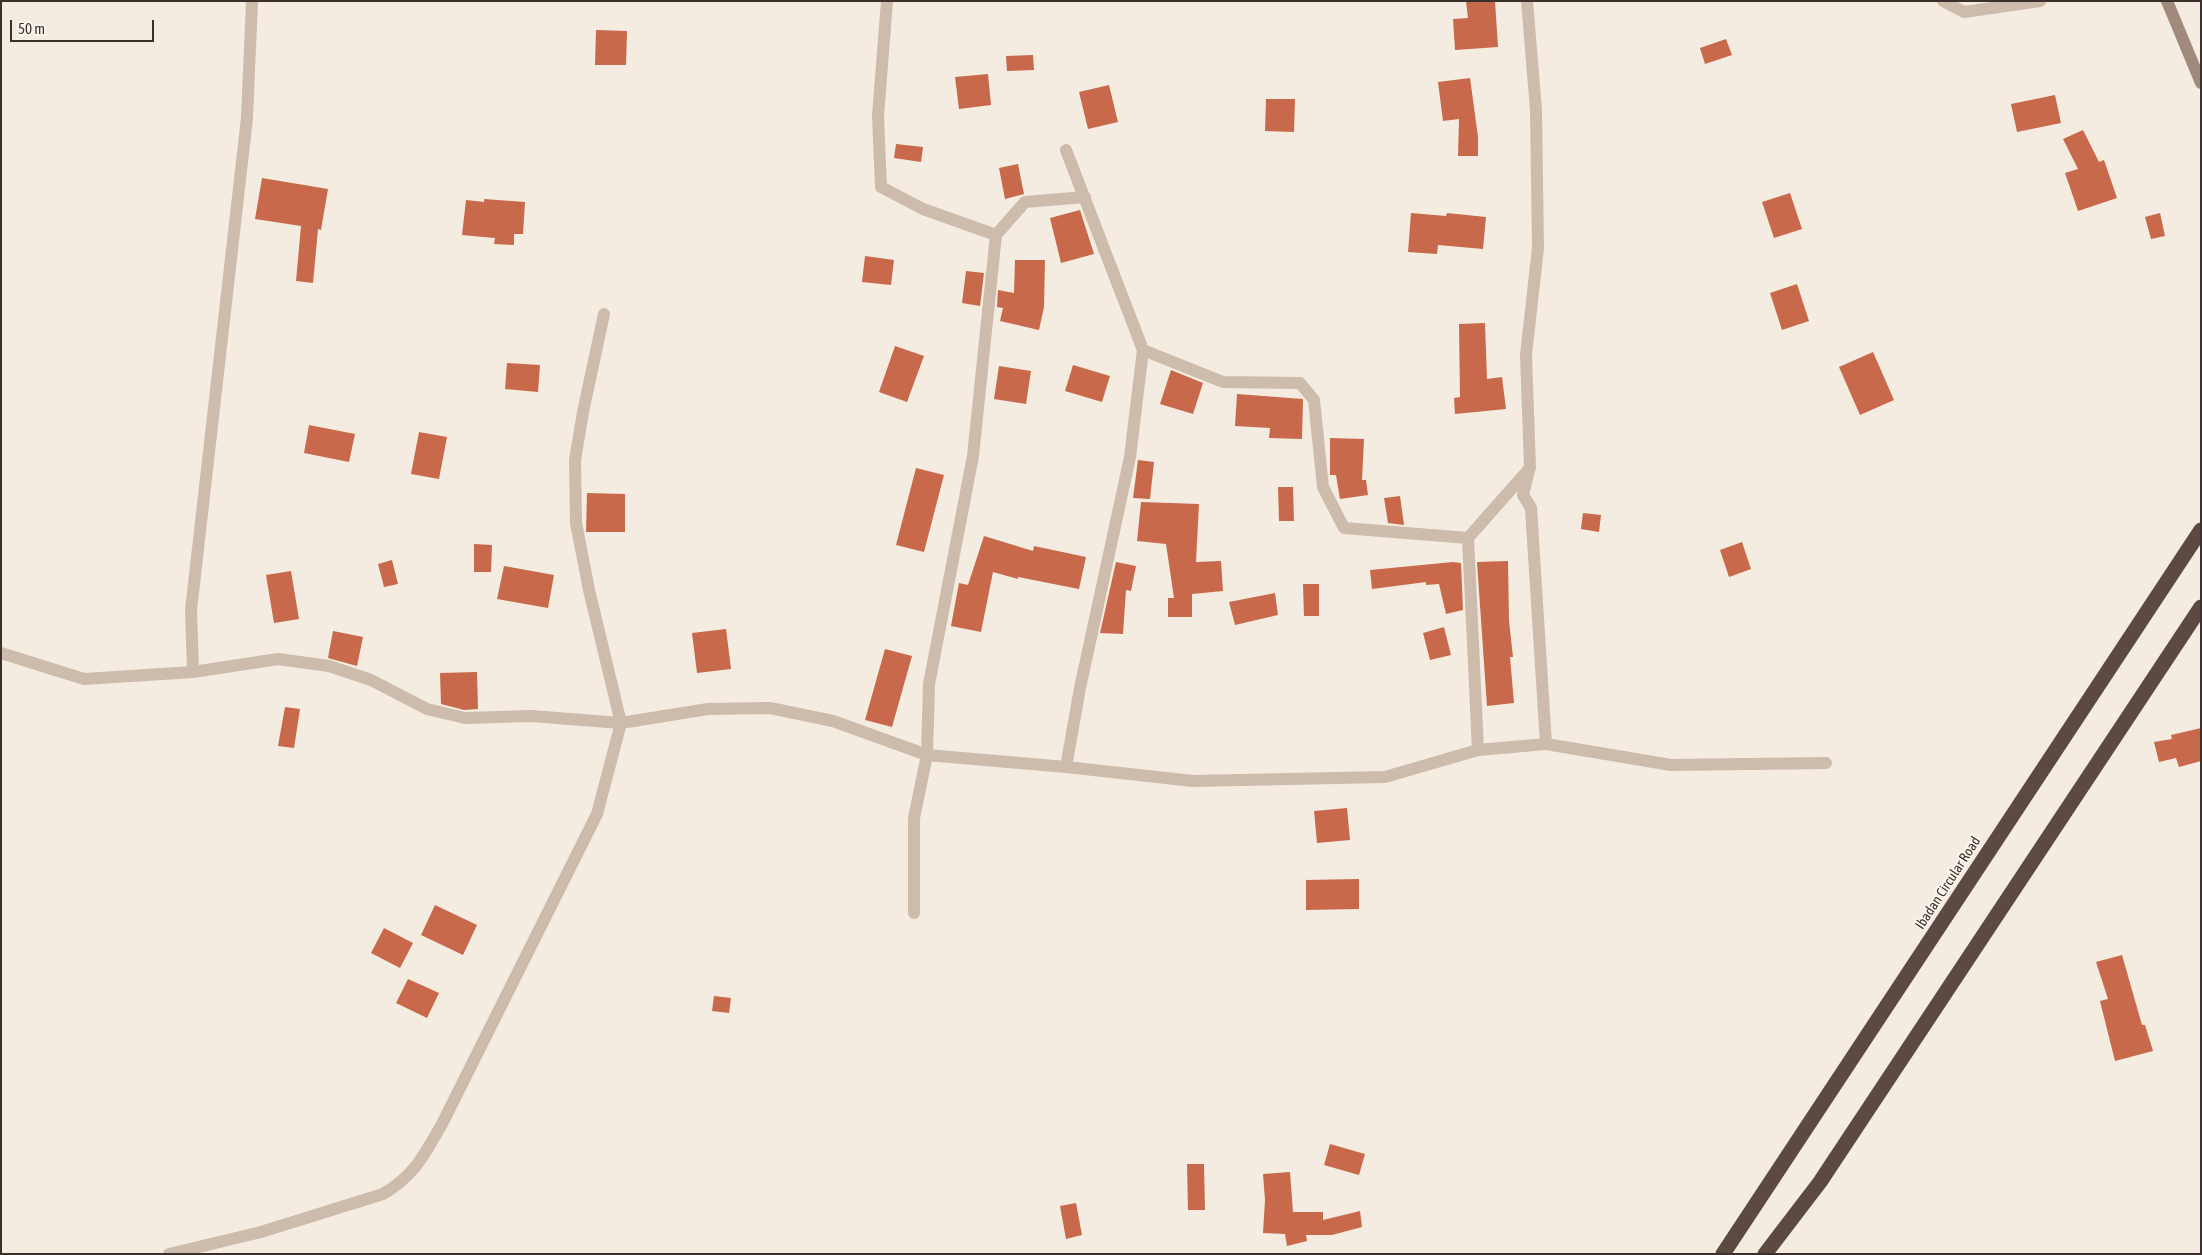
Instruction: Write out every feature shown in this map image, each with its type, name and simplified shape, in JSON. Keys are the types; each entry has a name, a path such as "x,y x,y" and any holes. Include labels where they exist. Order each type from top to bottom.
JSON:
{"highway":[{"name":"Ibadan Circular Road","path":"1723,1254 2201,530"},
{"path":"1766,1254 1826,1173 2201,607"}],"main road":[{"path":"2167,1 2199,77"}],"street":[{"path":"193,672 190,610 216,372 247,118 252,1"},
{"path":"887,1 878,116 881,187 924,209 996,235"},
{"path":"1527,1 1536,110 1538,248 1526,355 1530,468 1523,494 1531,508 1546,744"},
{"path":"1943,1 1964,12 2040,1"},
{"path":"1066,150 1143,350 1130,457 1080,688 1066,767"},
{"path":"914,913 914,818 927,756 930,684 973,456 996,235 1025,202 1085,197"},
{"path":"170,1254 261,1232 383,1194 401,1183 420,1162 442,1124 597,814 621,723 588,590 576,524 576,460 583,412 604,314"},
{"path":"1143,350 1223,382 1300,383 1314,400 1323,487 1344,528 1468,538"},
{"path":"1478,750 1468,538 1530,468"},
{"path":"1,653 84,678 193,672 278,659 330,666 371,680 427,709 465,718 531,716 621,723 708,709 770,708 834,721 927,756 1066,767 1193,781 1385,777 1478,750 1546,744 1671,765 1826,763"}],"building":[{"path":"1466,1 1495,1 1498,47 1455,50 1453,19 1468,18"},
{"path":"596,30 627,31 626,65 595,65"},
{"path":"1726,39 1732,55 1705,64 1700,48"},
{"path":"1033,55 1034,70 1007,71 1006,56"},
{"path":"988,74 991,105 959,109 955,77"},
{"path":"1470,78 1478,137 1478,156 1458,156 1459,119 1443,121 1438,82"},
{"path":"1109,85 1118,122 1088,129 1079,92"},
{"path":"2055,95 2061,123 2017,132 2011,104"},
{"path":"1266,99 1295,99 1294,132 1265,131"},
{"path":"2083,130 2099,162 2104,160 2117,198 2078,211 2065,173 2078,169 2063,139"},
{"path":"896,144 923,147 921,162 894,158"},
{"path":"1018,164 1024,194 1005,199 999,168"},
{"path":"262,178 328,189 321,230 318,229 313,283 296,281 301,226 255,219"},
{"path":"1790,193 1802,229 1774,238 1762,202"},
{"path":"484,199 525,202 523,234 514,234 514,245 494,244 495,238 462,235 466,200 484,202"},
{"path":"1080,210 1094,254 1061,263 1050,218"},
{"path":"1411,213 1446,216 1447,213 1486,217 1483,249 1438,245 1437,254 1408,252"},
{"path":"2160,213 2165,236 2151,239 2145,217"},
{"path":"865,256 894,260 891,285 862,282"},
{"path":"1015,260 1045,260 1044,307 1039,330 1000,321 1003,308 997,307 998,290 1014,293"},
{"path":"966,271 984,273 980,306 962,303"},
{"path":"1797,284 1809,321 1782,330 1770,293"},
{"path":"1485,323 1487,379 1502,377 1506,409 1455,414 1454,398 1460,397 1459,324"},
{"path":"895,346 924,356 907,402 879,392"},
{"path":"1873,352 1894,400 1860,415 1839,367"},
{"path":"507,363 540,365 538,392 505,389"},
{"path":"1073,365 1110,376 1102,402 1065,391"},
{"path":"999,366 1031,371 1026,404 994,399"},
{"path":"1171,370 1203,383 1193,414 1160,404"},
{"path":"1237,394 1303,399 1302,439 1269,438 1270,428 1235,426"},
{"path":"309,425 355,434 349,462 304,453"},
{"path":"419,432 447,437 439,479 411,474"},
{"path":"1330,438 1364,439 1362,480 1366,480 1368,495 1340,499 1336,475 1330,475"},
{"path":"1138,460 1154,462 1150,499 1133,498"},
{"path":"916,468 944,475 924,552 896,545"},
{"path":"1278,487 1293,487 1294,521 1279,521"},
{"path":"587,493 625,494 625,532 586,532"},
{"path":"1400,496 1404,525 1388,523 1384,498"},
{"path":"1141,502 1199,504 1196,562 1221,561 1223,591 1192,594 1192,617 1168,617 1168,598 1174,598 1166,544 1137,541"},
{"path":"1583,513 1601,515 1599,532 1581,529"},
{"path":"984,536 1033,551 1034,546 1086,557 1079,589 1018,577 1018,579 993,572 981,632 951,626 959,583 968,585"},
{"path":"1742,542 1751,569 1729,577 1720,550"},
{"path":"474,544 492,545 491,572 474,572"},
{"path":"392,560 398,584 384,587 378,564"},
{"path":"1508,561 1509,621 1513,657 1510,657 1514,703 1487,706 1477,562"},
{"path":"1116,562 1136,566 1131,591 1126,590 1123,634 1100,633"},
{"path":"1453,562 1461,563 1463,610 1446,614 1439,584 1426,585 1426,582 1372,589 1370,570"},
{"path":"504,566 554,575 548,608 497,599"},
{"path":"291,571 299,619 274,623 266,575"},
{"path":"1303,584 1319,584 1319,616 1304,616"},
{"path":"1275,593 1278,615 1235,625 1229,602"},
{"path":"1444,627 1451,655 1430,660 1423,633"},
{"path":"726,629 731,669 697,673 692,633"},
{"path":"333,631 363,637 357,666 328,658"},
{"path":"885,649 912,656 892,727 865,720"},
{"path":"477,672 478,709 464,710 441,704 440,673"},
{"path":"285,707 300,709 294,748 278,746"},
{"path":"2201,728 2201,761 2179,767 2176,758 2159,762 2154,742 2172,739 2171,735"},
{"path":"1347,808 1350,840 1317,843 1314,811"},
{"path":"1359,879 1359,909 1306,910 1306,880"},
{"path":"435,905 477,925 463,955 421,935"},
{"path":"384,928 413,943 400,968 371,953"},
{"path":"2122,955 2142,1025 2145,1025 2153,1051 2115,1061 2100,1001 2108,999 2096,962"},
{"path":"408,979 439,993 427,1018 396,1003"},
{"path":"714,996 731,998 729,1013 712,1011"},
{"path":"1330,1144 1365,1154 1359,1175 1324,1165"},
{"path":"1187,1164 1204,1164 1205,1210 1188,1210"},
{"path":"1290,1172 1293,1212 1323,1212 1323,1220 1360,1211 1362,1227 1332,1235 1306,1235 1307,1241 1287,1246 1285,1234 1263,1233 1265,1200 1263,1174"},
{"path":"1076,1203 1082,1235 1066,1239 1060,1206"}]}
